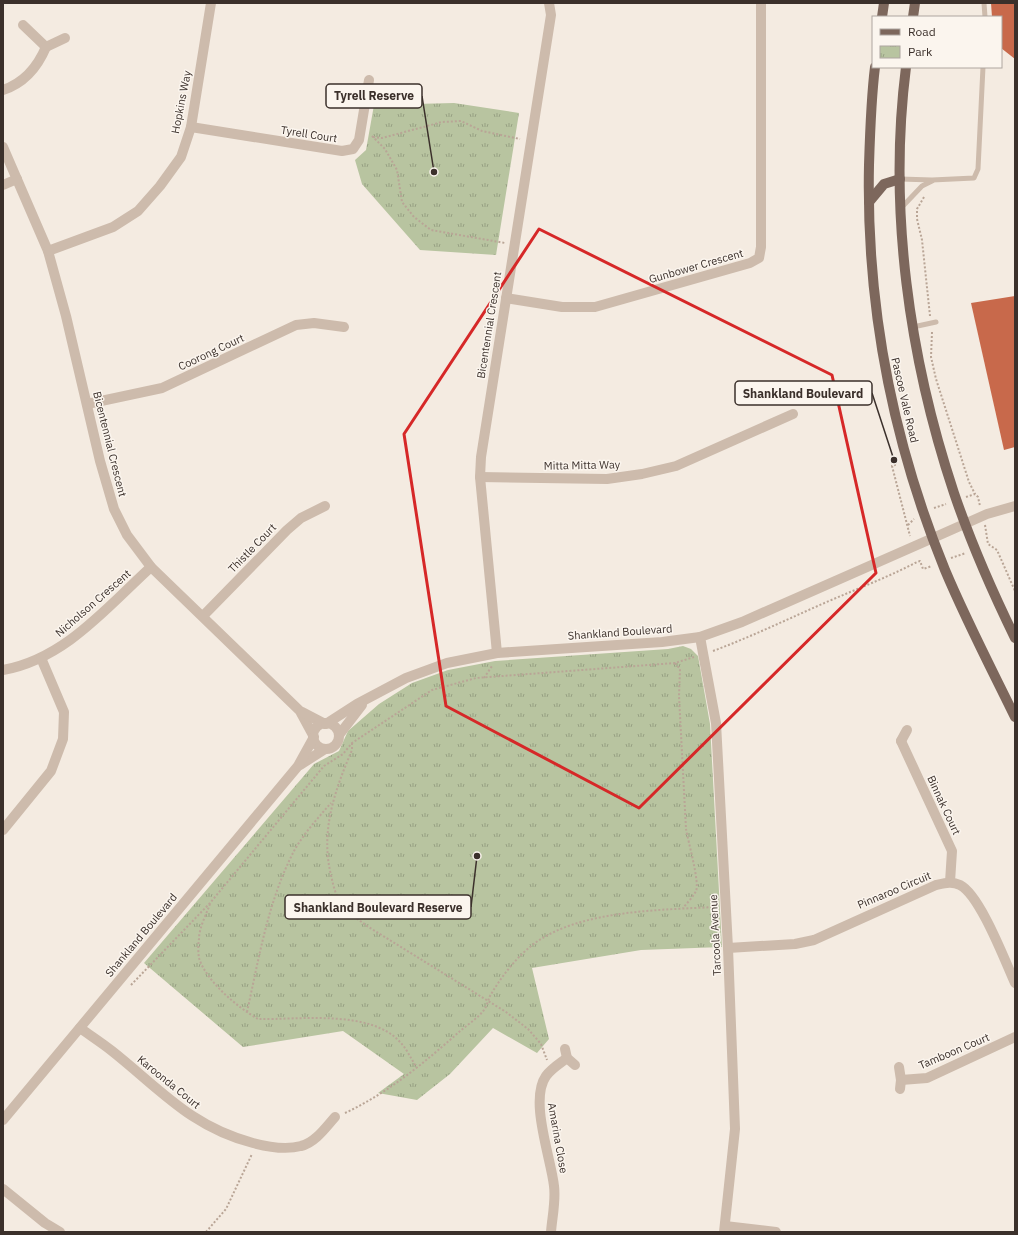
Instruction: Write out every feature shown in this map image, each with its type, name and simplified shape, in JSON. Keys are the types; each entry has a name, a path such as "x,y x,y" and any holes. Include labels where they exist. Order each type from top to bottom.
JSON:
{"main road":[{"path":"882,16 884,3"},
{"path":"913,16 915,3"},
{"name":"Pascoe Vale Road","path":"875,68 870,126 869,202 871,268 882,357 907,457 933,538 970,626 1015,717"},
{"name":"Pascoe Vale Road","path":"906,68 902,96 900,208 907,289 913,327 935,429 965,524 993,593 1015,638"},
{"path":"869,202 884,184 900,179"}],"street":[{"name":"Hopkins Way","path":"48,252 113,227 138,210 160,186 181,157 191,127 211,3"},
{"name":"Bicentennial Crescent","path":"496,653 480,477 481,457 551,15 549,3"},
{"name":"Gunbower Crescent","path":"506,298 562,307 595,307 750,263 759,258 761,247 761,3"},
{"path":"23,25 46,47"},
{"path":"3,90 12,87 26,76 41,59 46,47 66,38"},
{"name":"Tyrell Court","path":"191,127 342,151 353,149 359,140 369,80"},
{"name":"Bicentennial Crescent","path":"3,147 48,252 66,316 100,461 114,509 127,535 151,567 300,711 314,736"},
{"path":"3,185 17,179"},
{"name":"Coorong Court","path":"87,404 162,388 296,325 314,323 344,327"},
{"name":"Mitta Mitta Way","path":"480,477 607,479 642,474 676,466 793,414"},
{"name":"Thistle Court","path":"203,616 287,530 301,518 325,506"},
{"name":"Shankland Boulevard","path":"326,724 357,704 406,678 447,663 496,653 662,642 700,637 742,622 965,524 1015,506"},
{"name":"Nicholson Crescent","path":"3,670 41,658 71,640 151,567"},
{"name":"Tarcoola Avenue","path":"700,637 716,723 728,948 735,1129 725,1229"},
{"path":"3,830 51,771 63,740 64,712 41,658"},
{"name":"Shankland Boulevard","path":"339,735 352,717 369,698"},
{"name":"Bicentennial Crescent","path":"300,711 326,724"},
{"path":"326,724 336,728 339,735 334,746 325,749 316,744 314,736 317,728 326,724"},
{"name":"Binnak Court","path":"907,730 896,741 952,851 950,882"},
{"name":"Shankland Boulevard","path":"3,1120 298,766 314,736"},
{"name":"Shankland Boulevard","path":"298,766 325,749"},
{"path":"950,882 961,885 979,906 1015,984"},
{"name":"Pinnaroo Circuit","path":"728,948 795,944 814,940 936,885 950,882"},
{"name":"Karoonda Court","path":"80,1028 112,1051 183,1110 220,1133 257,1144 283,1148 301,1146 313,1141 335,1117"},
{"name":"Tamboon Court","path":"899,1067 900,1085 927,1078 1015,1036"},
{"name":"Amarina Close","path":"551,1232 554,1188 540,1114 540,1087 551,1071 569,1057"},
{"path":"3,1189 45,1223 60,1232"},
{"path":"725,1229 776,1232"}],"lane":[{"path":"984,3 985,16"},
{"path":"900,179 932,180 974,178 978,169 983,68"},
{"path":"900,208 922,186 932,180"},
{"path":"913,327 934,322"}],"path":[{"path":"360,135 382,138 442,122 461,121 482,131 531,141"},
{"path":"372,136 385,149 398,170 402,202 414,217 430,230 514,244"},
{"path":"913,195 924,197 917,209 917,219 922,240 934,322 931,357 936,379 969,482 975,494"},
{"path":"894,460 896,464 892,466 908,525 907,529 923,569 942,561"},
{"path":"130,987 210,903 324,766 343,754 352,742 432,690 476,678 675,663 757,634 829,601 880,581 920,561"},
{"path":"675,663 680,669 679,696 686,829 689,849 697,879 696,890 682,908"},
{"path":"352,742 352,750 332,802 327,833 328,864 340,901 346,910 367,926 488,1001 528,1029 541,1044 551,1071"},
{"path":"247,1013 263,934 279,886 294,850 313,823 332,802"},
{"path":"210,903 198,937 199,957 204,970 224,994 247,1013 258,1019 333,1017 352,1019 385,1030 400,1042 417,1068"},
{"path":"335,1117 368,1102 417,1068 484,1010 488,1001 518,958 536,942 567,927 594,919 640,910 726,906"},
{"path":"206,1232 226,1209 257,1144"}],"highlighted area":[{"path":"539,229 832,375 876,573 639,808 446,706 404,434"}],"green space":[{"path":"454,103 519,113 496,255 420,250 362,184 355,160 366,150 374,105"},
{"path":"683,646 691,649 698,656 710,724 722,947 641,950 532,968 549,1039 537,1053 493,1028 450,1074 417,1100 378,1093 404,1074 343,1031 243,1047 144,963 314,764 339,751 348,731 379,704 412,683 448,670 495,661 668,649"}],"building":[{"path":"991,3 1015,3 1015,59 1002,49 1002,16 992,16"},
{"path":"1015,296 1015,447 1004,450 971,303"}],"place":[{"name":"Tyrell Reserve","path":"434,172"},
{"name":"Shankland Boulevard","path":"894,460"},
{"name":"Shankland Boulevard Reserve","path":"477,856"}]}
